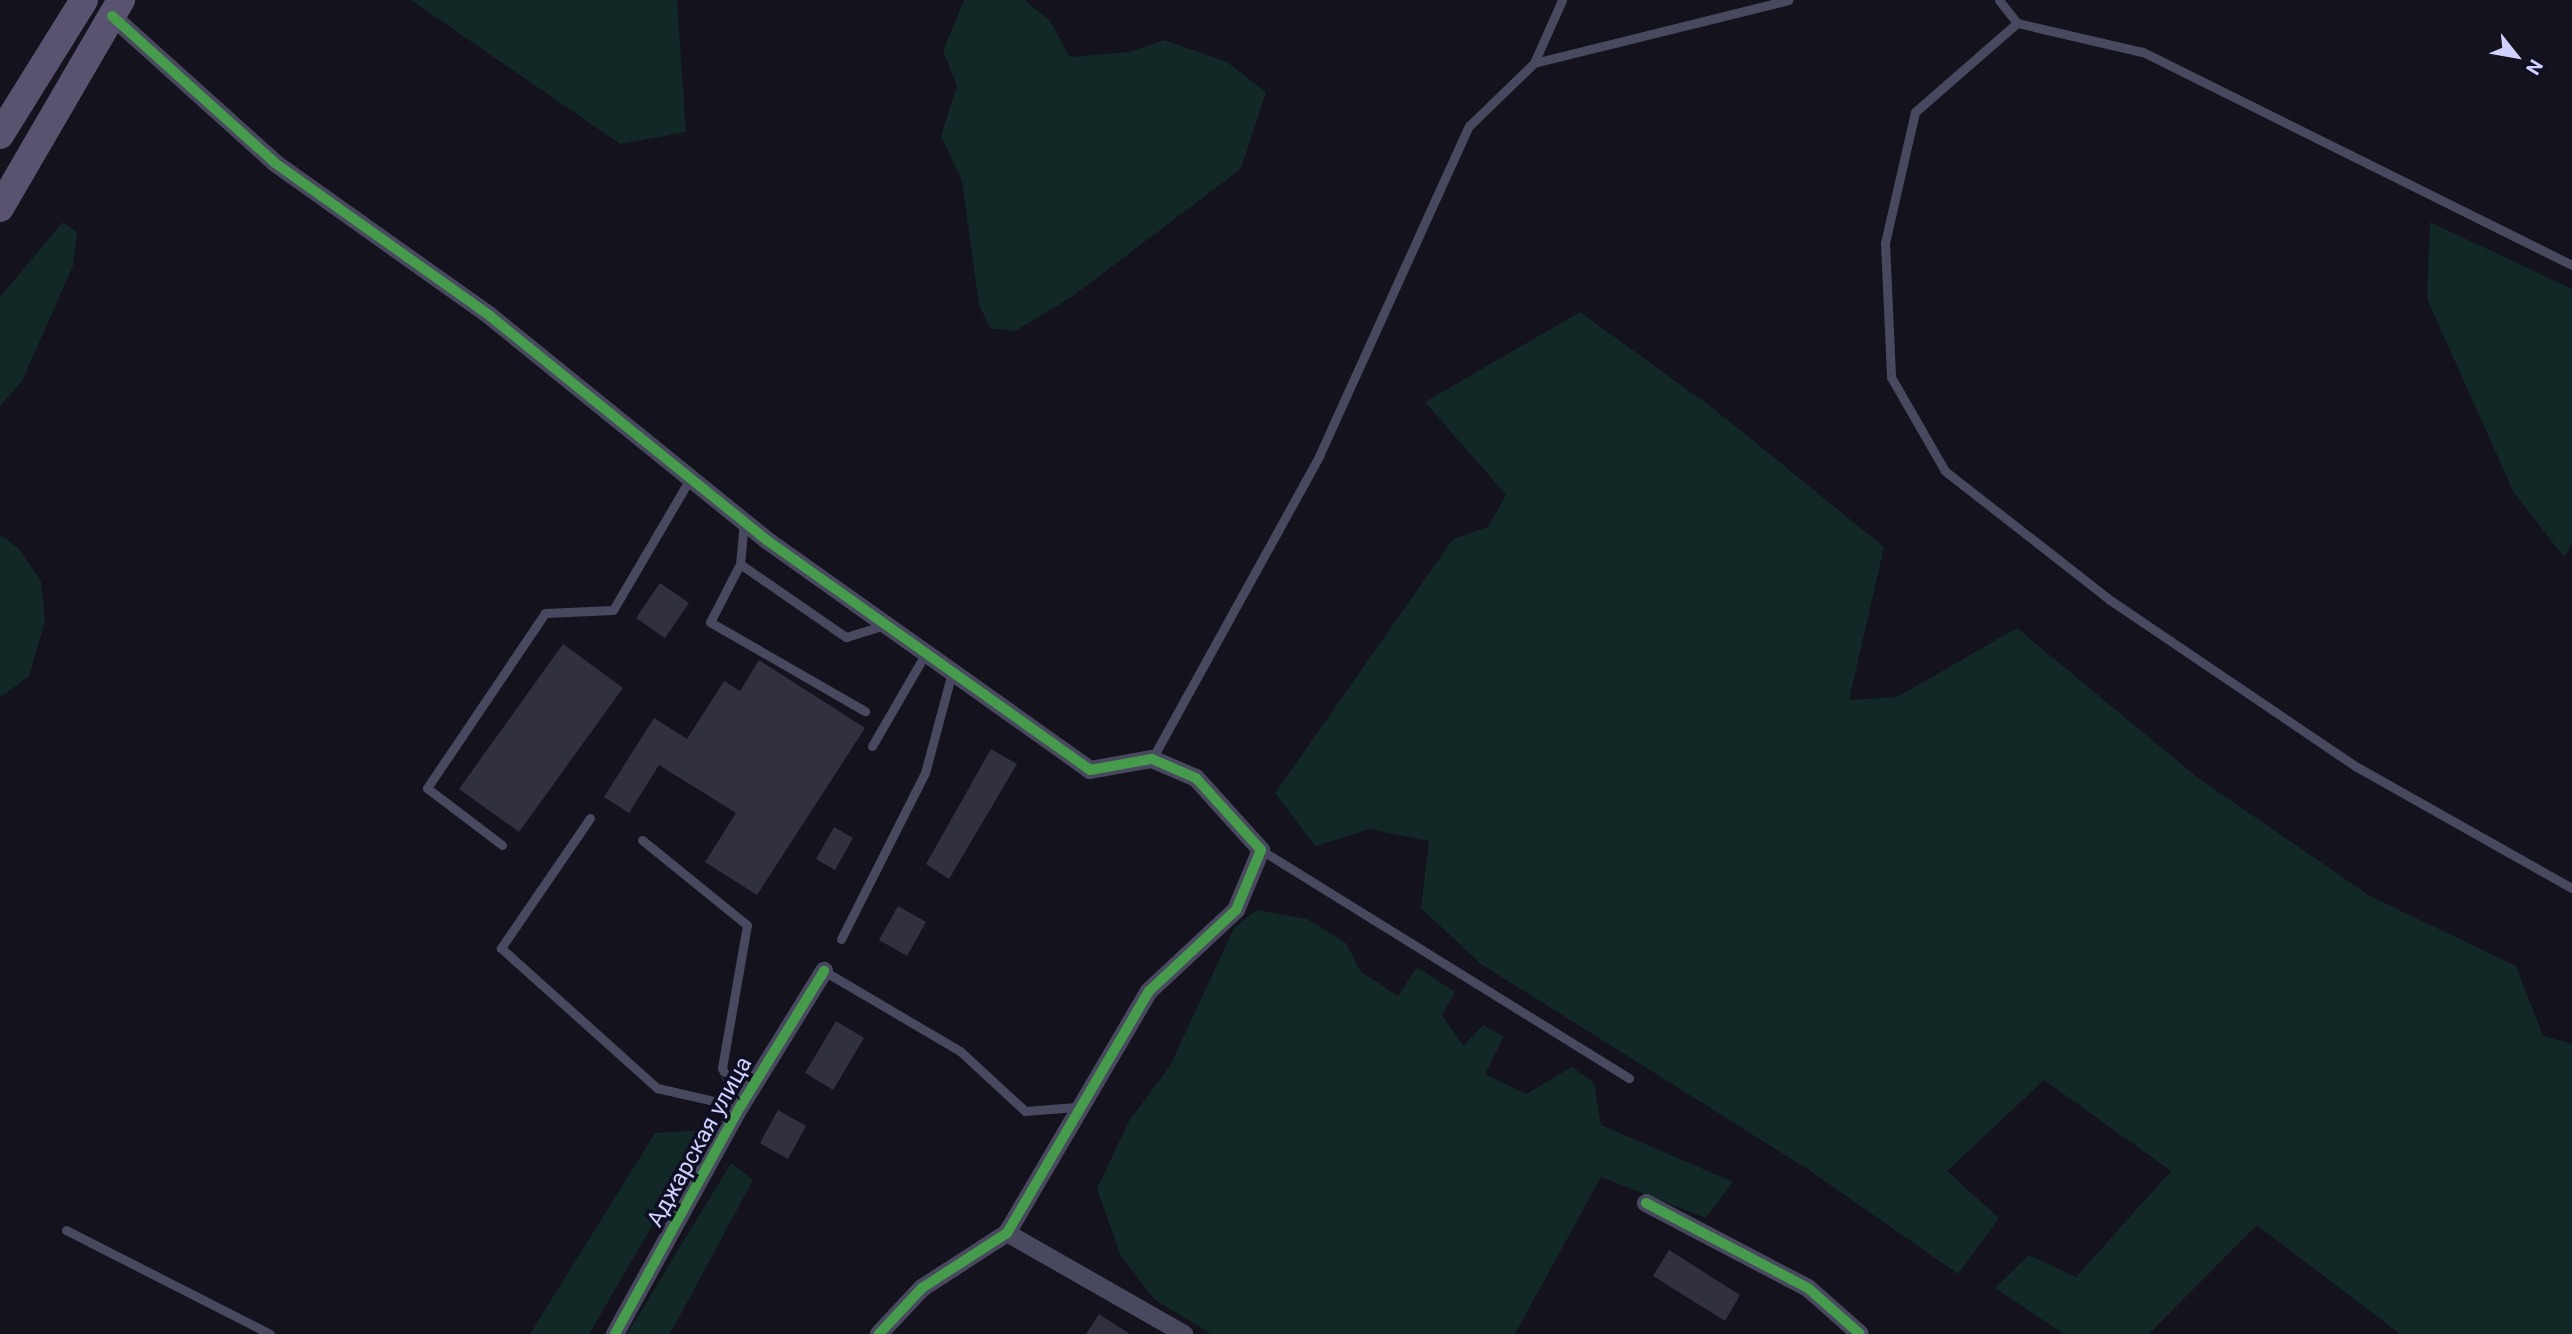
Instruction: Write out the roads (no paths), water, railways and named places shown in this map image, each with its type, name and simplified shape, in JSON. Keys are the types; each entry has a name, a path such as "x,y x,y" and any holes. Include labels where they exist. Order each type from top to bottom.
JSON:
{"main road":[{"path":"0,135 84,0"},
{"path":"0,208 117,8"}],"street":[{"path":"117,8 275,163 490,316 744,522 1090,770 1152,759 1196,778 1261,850 1236,910 1149,991 1076,1107 1007,1233 922,1288 878,1334"},
{"name":"Аджарская улица","path":"615,1334 740,1107 824,971"},
{"path":"1646,1203 1808,1288 1860,1334"},
{"path":"1007,1233 1184,1334"}],"lane":[{"path":"1152,759 1319,456 1469,126 1534,63 1562,0"},
{"path":"1534,63 1788,0"},
{"path":"1999,0 2017,23 2142,52 2572,265"},
{"path":"2017,23 1915,112 1885,243 1891,377 1945,471 2110,600 2357,766 2572,888"},
{"path":"502,845 427,788 545,613 613,610 690,480"},
{"path":"744,522 740,564 710,622 865,711"},
{"path":"740,564 846,637 886,625"},
{"path":"872,746 926,653"},
{"path":"841,939 925,773 952,672"},
{"path":"590,818 501,948 657,1088 740,1107"},
{"path":"642,840 747,925 722,1068 740,1107"},
{"path":"1261,850 1629,1078"},
{"path":"824,971 960,1051 1025,1111 1076,1107"},
{"path":"66,1230 270,1334"}]}
